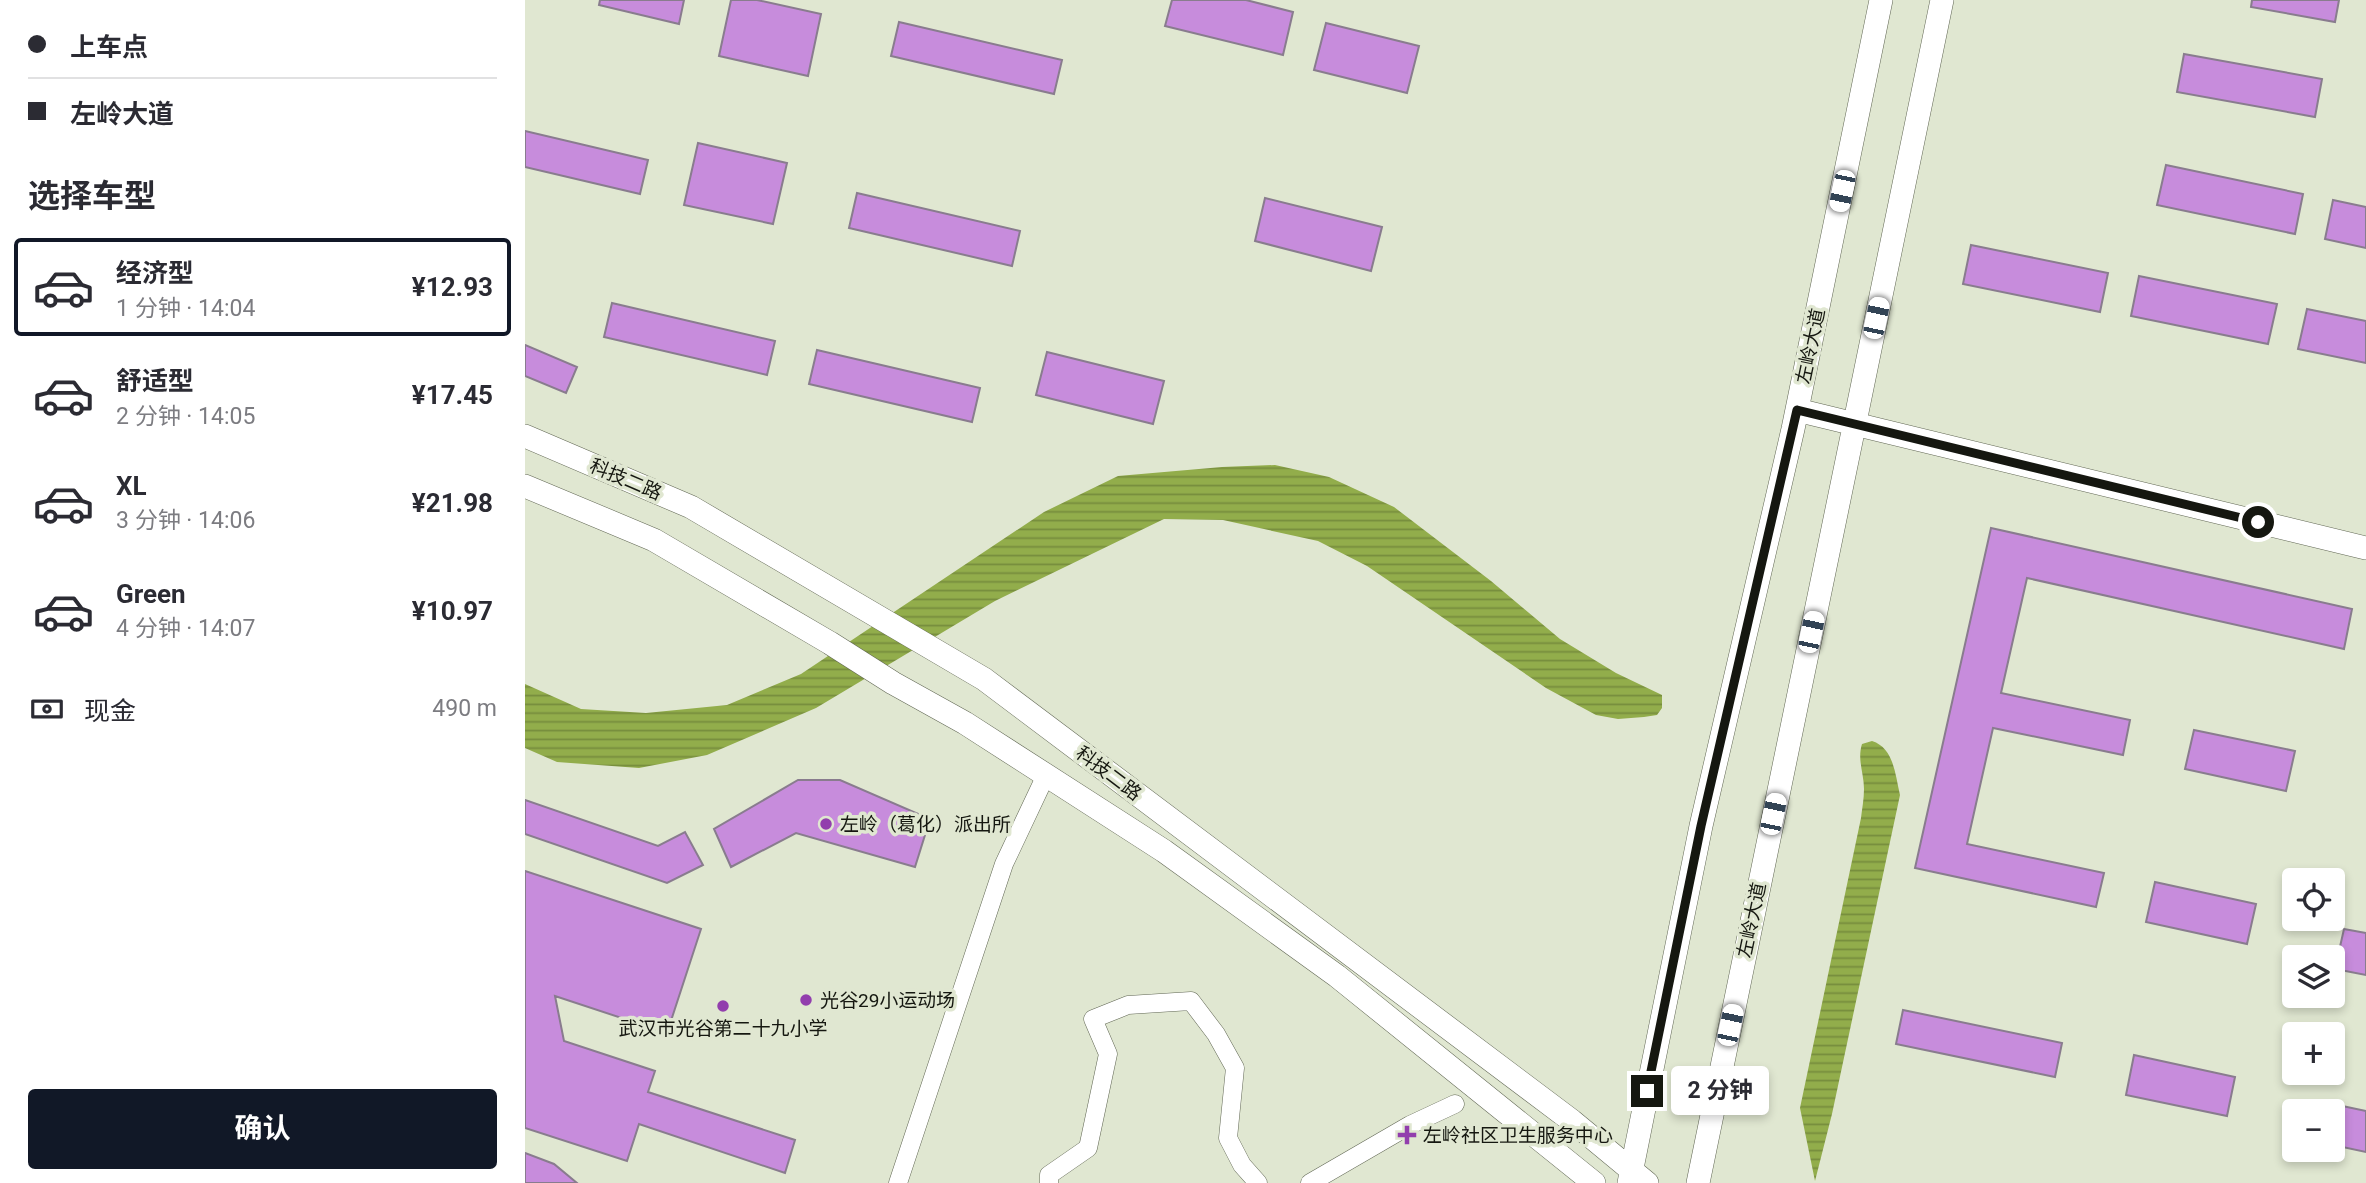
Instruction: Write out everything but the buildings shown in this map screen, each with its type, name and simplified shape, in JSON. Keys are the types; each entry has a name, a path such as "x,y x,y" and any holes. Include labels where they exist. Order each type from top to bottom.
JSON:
{"street":[{"name":"左岭大道","path":"1636,1179 1701,826 1797,410 1881,0"},
{"name":"左岭大道","path":"1698,1183 1942,0"},
{"path":"1797,410 2366,548"},
{"name":"科技二路","path":"525,436 691,507 984,680 1572,1121 1636,1179"},
{"name":"科技二路","path":"525,486 654,540 964,723 1164,851 1337,976 1594,1183"},
{"path":"898,1183 1004,864 1047,775"},
{"path":"1049,1183 1049,1175 1088,1148 1108,1054 1093,1019 1128,1005 1191,1001 1216,1034 1235,1068 1228,1138 1242,1165 1258,1183"},
{"path":"1310,1183 1410,1125 1455,1104"}],"shaded area":[{"path":"1275,465 1329,477 1394,507 1491,581 1560,639 1616,673 1662,695 1662,708 1657,715 1644,717 1618,719 1596,715 1546,688 1367,566 1318,541 1223,520 1164,519 995,601 816,708 707,755 639,768 557,762 525,748 525,684 581,709 646,713 727,705 801,674 1044,512 1118,476"},
{"path":"1872,741 1885,749 1889,756 1900,795 1832,1114 1815,1181 1800,1108 1861,818 1864,789 1860,761 1862,744"}],"place":[{"name":"左岭（葛化）派出所","path":"826,824"},
{"name":"光谷29小运动场","path":"806,1000"},
{"name":"武汉市光谷第二十九小学","path":"723,1006"},
{"name":"左岭社区卫生服务中心","path":"1407,1135"}],"route":[{"path":"1647,1091 1701,826 1797,410 2258,522"}]}
